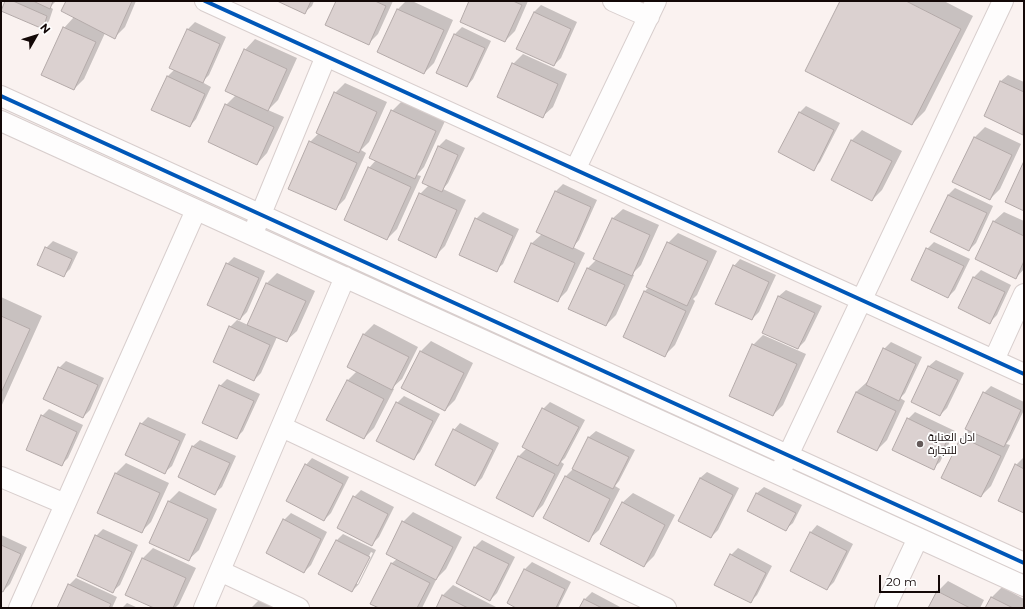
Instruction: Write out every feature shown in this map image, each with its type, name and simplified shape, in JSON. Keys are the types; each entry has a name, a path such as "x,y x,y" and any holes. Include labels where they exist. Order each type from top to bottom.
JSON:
{"street":[{"path":"205,1 1024,374"},
{"path":"575,170 652,9 614,1"},
{"path":"779,475 1003,1"},
{"path":"253,236 326,56"},
{"path":"1,96 1024,563"},
{"path":"1,121 1024,586"},
{"path":"19,608 196,210"},
{"path":"204,608 345,277"},
{"path":"994,360 1024,294"},
{"path":"282,427 666,608"},
{"path":"1,477 65,504"},
{"path":"885,608 918,538"},
{"path":"220,571 299,608"}],"building":[{"path":"5,1 13,1 47,16 43,29 1,11"},
{"path":"33,1 53,1 50,9"},
{"path":"66,1 132,1 115,39 61,11"},
{"path":"277,1 311,1 305,14"},
{"path":"336,1 375,1 386,6 369,45 325,25"},
{"path":"469,1 513,1 522,5 505,42 460,22"},
{"path":"840,1 906,1 961,29 912,125 805,71"},
{"path":"397,9 444,30 424,74 377,52"},
{"path":"534,12 571,29 554,66 516,49"},
{"path":"63,27 96,42 74,90 41,75"},
{"path":"187,29 220,44 203,83 169,68"},
{"path":"454,34 485,48 467,87 436,73"},
{"path":"244,49 287,69 268,111 225,91"},
{"path":"512,63 558,84 543,118 497,97"},
{"path":"167,76 205,94 190,127 151,110"},
{"path":"1000,81 1024,92 1023,135 984,116"},
{"path":"334,92 377,112 359,153 316,133"},
{"path":"225,104 274,127 257,165 208,142"},
{"path":"391,110 436,131 415,179 369,158"},
{"path":"799,112 834,130 814,171 778,152"},
{"path":"974,137 1012,155 990,200 952,182"},
{"path":"851,140 892,161 872,201 831,180"},
{"path":"309,141 357,163 336,210 288,189"},
{"path":"438,146 458,155 442,192 422,183"},
{"path":"1024,161 1024,211 1005,202"},
{"path":"368,167 411,187 387,240 344,220"},
{"path":"555,191 591,207 573,249 536,232"},
{"path":"419,193 457,210 436,258 398,240"},
{"path":"948,195 987,213 969,251 930,232"},
{"path":"475,218 513,236 497,272 459,255"},
{"path":"612,218 650,235 632,276 593,259"},
{"path":"993,221 1024,236 1024,261 1016,279 975,259"},
{"path":"667,242 708,261 687,306 646,287"},
{"path":"531,243 575,263 558,302 514,282"},
{"path":"45,247 72,259 64,277 37,265"},
{"path":"926,248 964,266 948,298 911,280"},
{"path":"226,263 259,278 240,320 207,305"},
{"path":"733,265 769,282 752,320 715,304"},
{"path":"587,268 625,285 606,326 568,309"},
{"path":"973,277 1005,292 990,324 958,308"},
{"path":"266,283 306,301 287,342 247,325"},
{"path":"644,291 686,311 665,357 623,337"},
{"path":"778,296 815,313 798,349 762,333"},
{"path":"1,316 30,329 1,393"},
{"path":"229,326 270,345 254,381 213,362"},
{"path":"363,334 409,357 392,390 347,367"},
{"path":"752,344 797,364 773,416 729,396"},
{"path":"883,348 916,364 899,401 866,385"},
{"path":"420,351 464,373 445,411 401,388"},
{"path":"928,366 958,380 940,416 911,402"},
{"path":"58,367 98,385 83,418 43,399"},
{"path":"347,380 384,399 364,439 326,420"},
{"path":"219,385 254,401 237,439 202,423"},
{"path":"856,392 896,411 877,451 837,432"},
{"path":"983,392 1021,410 1004,447 965,429"},
{"path":"396,402 433,421 414,460 376,441"},
{"path":"542,408 579,427 558,466 522,447"},
{"path":"41,415 77,432 62,466 26,450"},
{"name":"ادل العناية للتجارة","path":"907,418 948,438 934,470 892,450"},
{"path":"140,423 180,441 165,474 125,455"},
{"path":"453,429 493,450 475,486 435,465"},
{"path":"588,437 629,457 613,489 572,469"},
{"path":"961,437 1001,456 981,497 941,478"},
{"path":"192,446 230,463 215,495 178,477"},
{"path":"518,456 555,474 533,517 496,498"},
{"path":"305,464 343,484 324,521 286,501"},
{"path":"1015,464 1024,469 1024,513 998,501"},
{"path":"115,473 160,493 142,533 97,513"},
{"path":"565,476 610,499 589,542 543,518"},
{"path":"700,478 733,495 711,538 678,521"},
{"path":"756,493 796,513 786,531 747,511"},
{"path":"353,496 388,514 372,546 337,528"},
{"path":"168,501 208,519 189,561 149,543"},
{"path":"622,502 665,525 644,567 600,544"},
{"path":"283,519 321,539 304,573 266,553"},
{"path":"402,521 453,547 436,580 386,554"},
{"path":"810,532 847,551 827,590 790,571"},
{"path":"95,535 132,552 113,593 77,576"},
{"path":"336,540 370,557 352,592 318,574"},
{"path":"1,545 21,554 3,592 1,591"},
{"path":"474,547 509,564 490,601 456,583"},
{"path":"730,554 766,573 751,603 714,585"},
{"path":"142,558 186,578 173,608 154,608 125,595"},
{"path":"391,563 430,583 417,608 379,608 370,604"},
{"path":"524,569 565,589 556,608 516,608 507,603"},
{"path":"68,584 111,604 109,608 57,608"},
{"path":"937,591 970,608 928,608"},
{"path":"442,595 468,608 436,608"},
{"path":"991,597 1013,608 985,608"},
{"path":"584,599 602,608 579,608"}],"cycle path":[{"path":"205,1 1024,374"},
{"path":"1,96 1024,563"}],"place":[{"name":"ادل العناية للتجارة","path":"920,444"}]}
